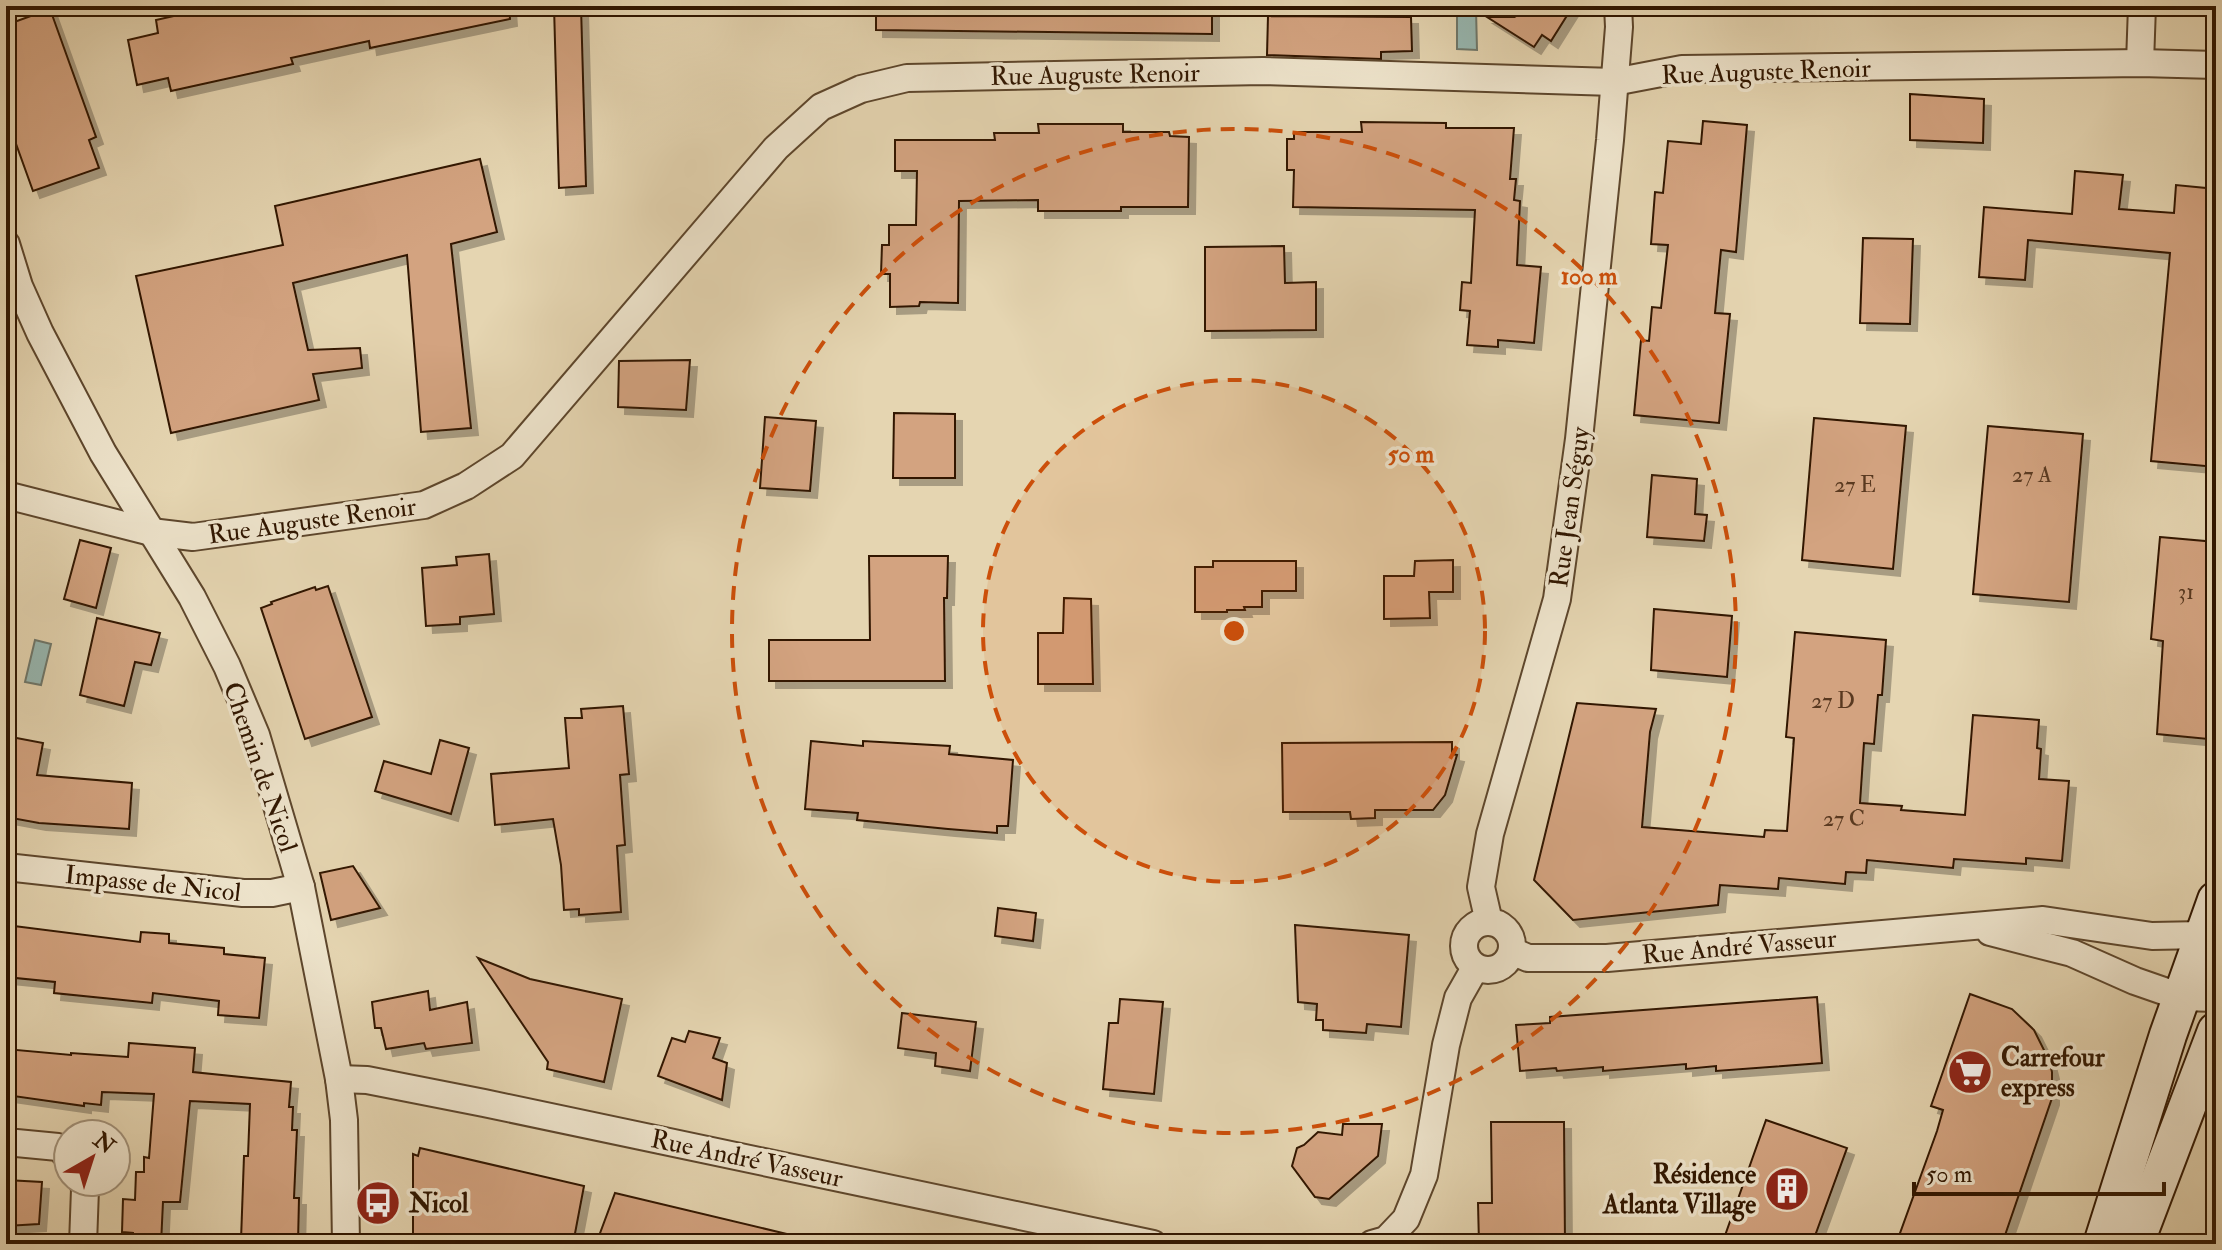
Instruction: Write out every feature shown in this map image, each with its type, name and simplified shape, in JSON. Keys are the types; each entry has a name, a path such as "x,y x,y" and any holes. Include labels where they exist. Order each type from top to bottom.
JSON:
{"main road":[{"path":"2102,1244 2199,997 2216,900"},
{"path":"2135,1244 2216,1031"}],"street":[{"name":"Rue Jean Séguy","path":"1489,922 1481,887 1490,834 1557,599 1579,439 1619,27 1618,6"},
{"path":"2140,63 2142,6"},
{"name":"Rue Auguste Renoir","path":"6,495 151,532 193,537 424,505 466,486 512,456 776,148 821,107 861,89 907,78 1263,71 1614,82 1682,69 2140,63 2216,65"},
{"name":"Chemin de Nicol","path":"6,244 19,286 40,333 91,431 192,597 227,666 256,735 301,887 339,1079 344,1120 346,1244"},
{"name":"Impasse de Nicol","path":"6,867 243,893 272,893 301,887"},
{"name":"Rue André Vasseur","path":"1512,951 1528,958 1607,958 2043,920 2152,936 2210,940"},
{"path":"1489,922 1504,928 1512,942 1512,951 1498,969 1475,968 1464,955 1464,939 1473,926 1489,922"},
{"name":"Rue André Vasseur","path":"1968,926 2072,953 2135,981 2199,997"},
{"path":"1382,1243 1406,1219 1424,1175 1446,1045 1458,998 1475,968"},
{"name":"Rue André Vasseur","path":"339,1079 367,1080 484,1103 1153,1244"},
{"path":"6,1142 52,1146"},
{"path":"83,1244 85,1198"}],"water":[{"path":"1457,9 1476,9 1477,50 1457,49"},
{"path":"35,640 51,644 41,685 25,682"}],"building":[{"path":"218,6 509,6 510,19 370,48 369,41 291,58 293,64 171,91 168,78 137,85 128,40 158,33 156,20"},
{"path":"554,6 581,6 586,186 559,188"},
{"path":"876,6 1212,6 1212,34 876,30"},
{"path":"1496,6 1573,6 1551,41 1542,35 1534,47 1487,17 1513,17"},
{"path":"50,9 96,137 89,140 99,168 33,191 6,116 6,25"},
{"path":"1268,16 1411,17 1412,51 1381,52 1381,59 1267,55"},
{"path":"1910,94 1984,99 1983,143 1910,140"},
{"path":"1703,121 1747,125 1736,252 1721,250 1715,313 1730,314 1719,423 1634,415 1641,340 1649,341 1652,307 1661,308 1668,245 1651,244 1655,192 1663,193 1668,141 1701,144"},
{"path":"1361,122 1446,123 1446,128 1514,128 1510,179 1516,179 1514,200 1520,201 1517,265 1541,267 1534,343 1498,340 1498,347 1467,345 1470,311 1460,310 1462,282 1471,283 1475,210 1293,207 1294,170 1287,170 1287,139 1294,139 1294,132 1362,132"},
{"path":"1038,124 1123,124 1123,132 1169,132 1170,136 1189,137 1188,207 1038,211 1038,200 959,201 958,303 920,302 919,306 890,307 890,274 881,274 882,245 889,245 889,225 916,225 917,171 895,171 895,140 995,140 994,133 1039,133"},
{"path":"480,159 497,232 451,244 471,428 421,432 407,255 293,283 308,350 360,348 362,368 313,374 319,400 171,433 136,276 283,245 275,206"},
{"path":"2075,171 2123,175 2119,209 2174,213 2176,185 2216,189 2216,467 2151,461 2170,253 2028,240 2025,280 1979,277 1984,207 2072,214"},
{"path":"1863,238 1913,239 1910,324 1860,323"},
{"path":"1284,246 1285,283 1316,282 1316,330 1205,331 1205,247"},
{"path":"690,360 686,410 618,407 619,361"},
{"path":"894,413 955,414 955,478 893,478"},
{"path":"765,417 816,421 810,491 760,488"},
{"path":"1814,418 1906,426 1893,569 1802,560"},
{"path":"1988,426 2083,434 2069,602 1973,594"},
{"path":"1652,475 1697,479 1695,514 1707,515 1704,541 1647,537"},
{"path":"2160,537 2216,542 2216,645 2208,739 2157,734 2163,641 2151,639"},
{"path":"80,540 111,548 96,608 64,599"},
{"path":"489,554 494,614 460,617 460,624 426,626 422,568 457,565 456,557"},
{"path":"869,556 948,556 947,598 944,598 945,681 769,681 769,640 870,640"},
{"path":"1453,560 1453,592 1429,592 1430,618 1384,619 1384,576 1414,576 1415,561"},
{"path":"1213,561 1296,561 1296,591 1262,591 1262,607 1195,612 1195,567 1213,567"},
{"path":"328,586 372,717 305,739 261,608 315,587 316,590"},
{"path":"1064,598 1091,599 1093,684 1038,684 1038,633 1063,633"},
{"path":"1654,609 1732,616 1727,677 1651,670"},
{"path":"97,618 160,633 151,665 135,662 124,706 80,695"},
{"path":"1795,632 1886,640 1874,744 1864,743 1860,803 1965,815 1973,715 2039,720 2039,779 2069,781 2062,861 2026,858 2026,864 1954,859 1953,868 1867,860 1866,873 1846,872 1845,884 1779,878 1778,889 1720,885 1718,905 1573,920 1534,880 1577,703 1656,709 1650,732 1642,827 1764,837 1765,830 1787,831 1794,738 1786,737"},
{"path":"623,706 629,774 620,775 625,845 617,846 621,912 579,915 579,909 564,910 561,865 553,819 495,825 491,774 569,768 565,718 582,718 581,709"},
{"path":"6,736 43,743 37,775 132,783 129,829 39,823 6,817"},
{"path":"440,740 469,748 451,814 375,791 384,761 431,774"},
{"path":"811,741 863,746 863,741 950,746 949,754 1013,760 1008,826 997,826 997,833 948,829 857,820 858,813 805,809"},
{"path":"1452,742 1452,754 1457,755 1445,795 1433,810 1375,810 1375,818 1351,819 1350,812 1283,812 1282,743"},
{"path":"353,866 380,908 331,920 320,873"},
{"path":"998,908 1036,913 1033,941 995,936"},
{"path":"6,925 140,942 141,932 169,934 169,943 224,948 224,954 265,958 259,1018 218,1015 219,1001 153,993 152,1003 54,993 55,982 6,977"},
{"path":"1295,925 1409,935 1401,1027 1367,1024 1366,1033 1323,1030 1323,1020 1316,1020 1317,1004 1298,1002"},
{"path":"478,958 530,979 622,999 604,1082 547,1069 548,1062"},
{"path":"428,991 430,1010 467,1002 472,1043 426,1049 424,1043 386,1049 381,1028 375,1028 372,1002"},
{"path":"1970,994 2012,1009 2034,1030 2049,1060 2052,1098 2002,1244 1921,1244 1899,1236 1937,1131 1943,1110 1931,1106"},
{"path":"1817,997 1822,1063 1716,1071 1716,1066 1686,1069 1686,1064 1603,1071 1603,1067 1520,1071 1516,1025 1550,1023 1550,1017"},
{"path":"1120,999 1163,1002 1154,1094 1103,1089 1109,1023 1118,1023"},
{"path":"902,1013 976,1022 970,1071 935,1066 936,1053 898,1048"},
{"path":"689,1031 720,1038 713,1058 727,1063 722,1100 658,1076 672,1038 685,1042"},
{"path":"129,1043 195,1048 193,1072 291,1082 289,1107 293,1107 292,1130 297,1130 294,1198 299,1198 298,1243 241,1240 244,1156 248,1156 250,1104 190,1101 180,1202 163,1202 161,1244 133,1244 133,1233 122,1232 123,1199 135,1200 136,1172 144,1172 144,1157 149,1158 154,1094 102,1092 101,1105 84,1103 84,1106 6,1095 6,1049 128,1057"},
{"name":"Résidence Atlanta Village","path":"1766,1120 1847,1148 1812,1244 1722,1244"},
{"path":"1491,1122 1564,1122 1565,1244 1479,1244 1478,1203 1492,1203"},
{"path":"1343,1124 1382,1124 1378,1156 1329,1199 1315,1197 1292,1166 1297,1148 1318,1132 1342,1135"},
{"path":"420,1148 584,1186 573,1244 413,1244 413,1154 418,1156"},
{"path":"6,1180 42,1182 39,1224 6,1226"},
{"path":"615,1193 787,1234 786,1244 596,1244"}],"place":[{"name":"Carrefour express","path":"1970,1072"},
{"name":"Résidence Atlanta Village","path":"1787,1189"},
{"name":"Nicol","path":"378,1203"}]}
